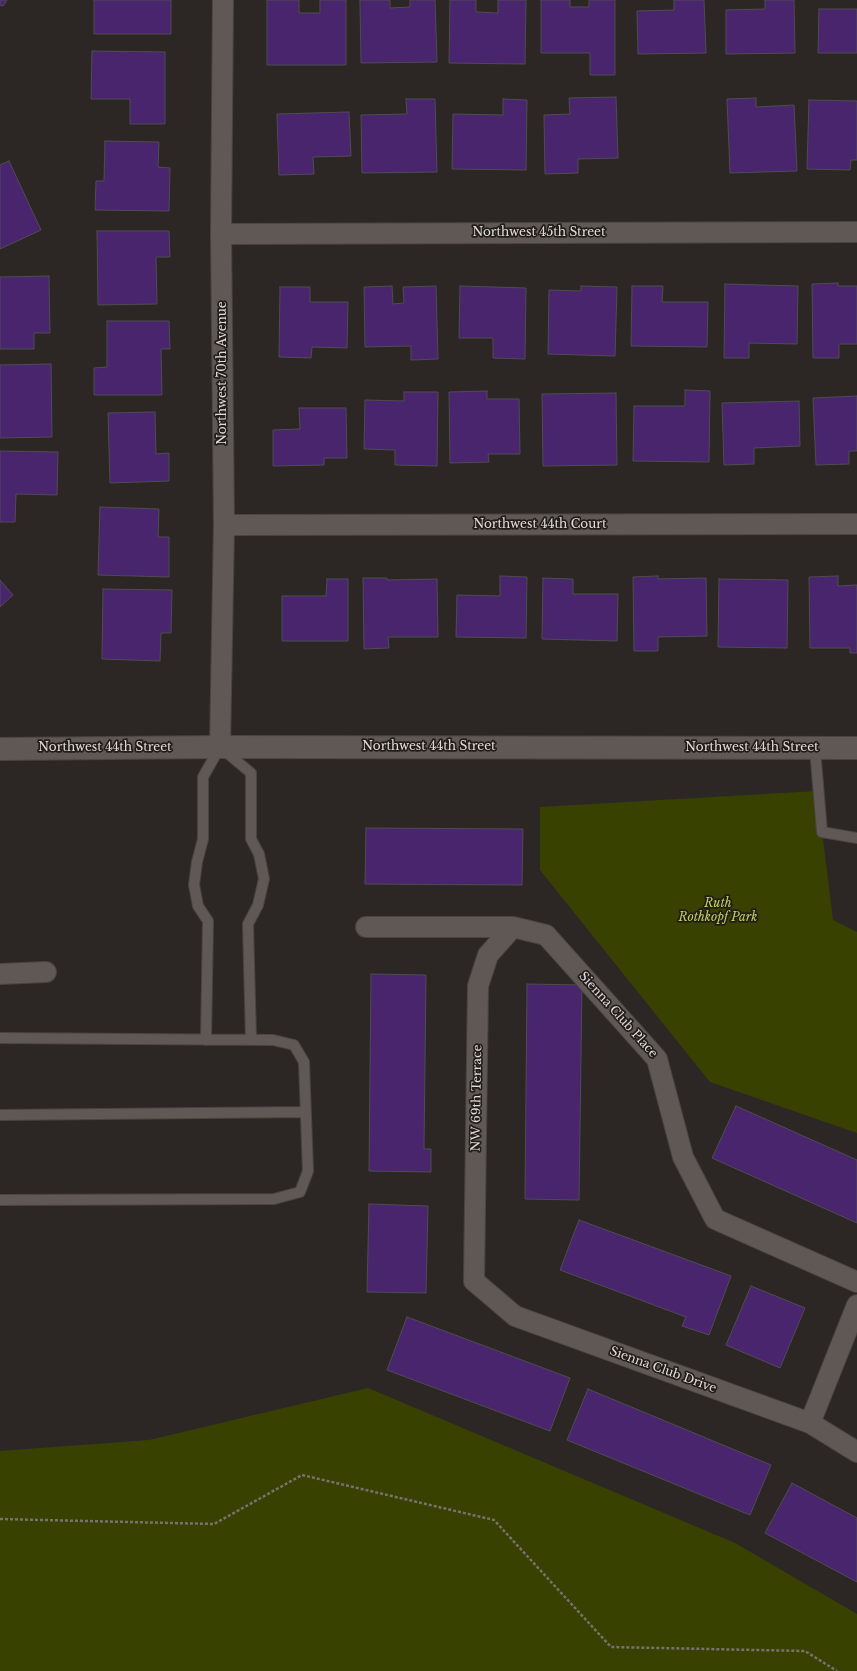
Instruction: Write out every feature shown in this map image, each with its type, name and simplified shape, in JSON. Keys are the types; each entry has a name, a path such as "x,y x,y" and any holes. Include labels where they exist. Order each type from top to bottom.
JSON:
{"street":[{"name":"Northwest 70th Avenue","path":"220,747 224,525 222,234 223,0"},
{"name":"Northwest 45th Street","path":"222,234 857,232"},
{"name":"Northwest 44th Court","path":"224,525 857,524"},
{"name":"Northwest 44th Street","path":"0,749 220,747 857,748"},
{"name":"Sienna Club Place","path":"366,927 513,926 546,935 658,1059 683,1157 715,1219 857,1282"},
{"name":"NW 69th Terrace","path":"474,1281 478,986 488,955 513,926"},
{"path":"0,974 46,972"},
{"name":"Sienna Club Drive","path":"474,1281 515,1316 810,1423 857,1452"},
{"path":"810,1423 857,1305"}],"lane":[{"path":"206,1040 208,921 198,906 194,885 197,862 204,839 203,777 220,747 251,773 251,840 259,854 264,879 258,905 248,924 251,1040"},
{"path":"815,749 822,832 857,838"},
{"path":"0,1038 273,1040 294,1045 304,1062 308,1171 300,1192 274,1199 0,1200"},
{"path":"0,1115 305,1112"}],"path":[{"path":"0,1519 214,1524 302,1475 494,1520 611,1647 805,1651 837,1671"}],"green space":[{"name":"Ruth Rothkopf Park","path":"817,791 833,920 857,932 857,1133 710,1082 540,870 540,807"},
{"path":"368,1388 735,1543 857,1614 857,1671 0,1671 0,1451 149,1440"}],"building":[{"path":"0,0 7,0 3,6 0,5"},
{"path":"94,0 171,0 171,34 94,34"},
{"path":"267,0 299,0 299,13 320,13 320,0 346,0 346,65 267,65"},
{"path":"360,0 390,0 390,8 410,7 410,0 435,0 437,62 361,63"},
{"path":"450,0 476,0 476,12 498,13 498,0 526,0 525,64 449,63"},
{"path":"541,0 570,0 570,7 589,7 589,0 615,0 615,75 590,75 590,53 541,53"},
{"path":"674,0 704,0 706,53 638,54 637,11 674,10"},
{"path":"765,0 794,0 795,53 726,54 726,10 765,9"},
{"path":"819,9 857,9 857,53 818,53"},
{"path":"92,51 165,52 165,124 130,124 130,99 91,99"},
{"path":"616,97 618,158 578,159 578,173 545,174 544,115 570,114 569,98"},
{"path":"756,98 756,107 794,105 797,171 730,173 727,99"},
{"path":"406,99 435,99 437,172 362,173 361,115 407,114"},
{"path":"503,99 527,100 526,170 452,169 453,114 503,115"},
{"path":"809,100 857,101 857,160 851,160 850,170 807,169"},
{"path":"349,112 351,156 313,157 314,174 279,175 277,114"},
{"path":"105,141 159,142 158,167 170,168 169,211 95,210 96,181 104,181"},
{"path":"9,161 41,230 0,249 0,165"},
{"path":"97,231 169,231 170,257 156,257 157,304 98,305"},
{"path":"49,276 50,333 34,333 34,349 0,349 0,277"},
{"path":"838,283 838,286 857,286 857,344 839,344 839,358 813,358 812,284"},
{"path":"725,284 798,286 797,344 749,343 749,358 724,358"},
{"path":"392,286 393,304 404,303 403,287 436,286 438,359 411,360 411,346 365,347 364,287"},
{"path":"460,286 526,288 525,359 493,358 493,338 459,338"},
{"path":"581,286 617,287 615,356 548,354 549,290 581,291"},
{"path":"632,286 663,286 662,302 708,302 707,347 631,346"},
{"path":"280,287 310,287 310,302 348,302 347,348 312,347 311,358 279,357"},
{"path":"107,321 169,321 170,349 161,349 162,395 94,395 94,368 107,367"},
{"path":"51,364 52,437 0,438 0,365"},
{"path":"685,390 710,391 709,462 633,461 634,406 685,406"},
{"path":"487,391 487,399 519,399 520,454 488,454 489,462 450,463 449,392"},
{"path":"404,392 438,392 437,466 395,465 395,450 364,449 365,400 404,401"},
{"path":"616,393 617,465 543,466 542,394"},
{"path":"857,396 857,451 849,451 849,464 816,465 813,398"},
{"path":"799,401 800,446 754,448 754,464 724,465 722,403"},
{"path":"299,408 346,408 347,458 324,458 324,465 273,466 273,430 300,429"},
{"path":"155,412 156,454 169,453 169,481 110,483 108,413"},
{"path":"0,451 58,452 57,495 16,494 15,522 0,522"},
{"path":"100,507 159,509 158,537 169,537 169,577 98,575"},
{"path":"500,576 527,577 526,638 456,637 457,595 500,596"},
{"path":"658,576 658,579 706,578 707,636 658,637 658,651 634,651 633,577"},
{"path":"838,576 838,586 857,585 857,653 850,653 850,648 810,648 809,577"},
{"path":"363,578 387,578 387,580 437,579 438,637 388,637 389,648 364,649"},
{"path":"543,578 573,579 573,594 618,594 617,641 542,639"},
{"path":"327,579 348,579 348,641 282,641 282,596 326,596"},
{"path":"719,579 788,580 787,648 718,647"},
{"path":"0,580 13,595 0,607"},
{"path":"103,589 172,590 171,633 161,633 160,661 102,659"},
{"path":"366,828 523,829 522,885 365,884"},
{"path":"371,974 426,975 424,1149 431,1149 431,1172 369,1171"},
{"path":"527,984 582,985 579,1200 525,1199"},
{"path":"736,1106 857,1160 857,1223 712,1158"},
{"path":"369,1204 428,1206 426,1293 367,1292"},
{"path":"579,1220 731,1276 709,1335 682,1326 686,1317 560,1270"},
{"path":"751,1286 805,1308 780,1368 726,1345"},
{"path":"407,1317 570,1378 550,1431 387,1370"},
{"path":"588,1389 771,1465 750,1515 567,1440"},
{"path":"792,1483 857,1518 857,1582 765,1533"}]}
